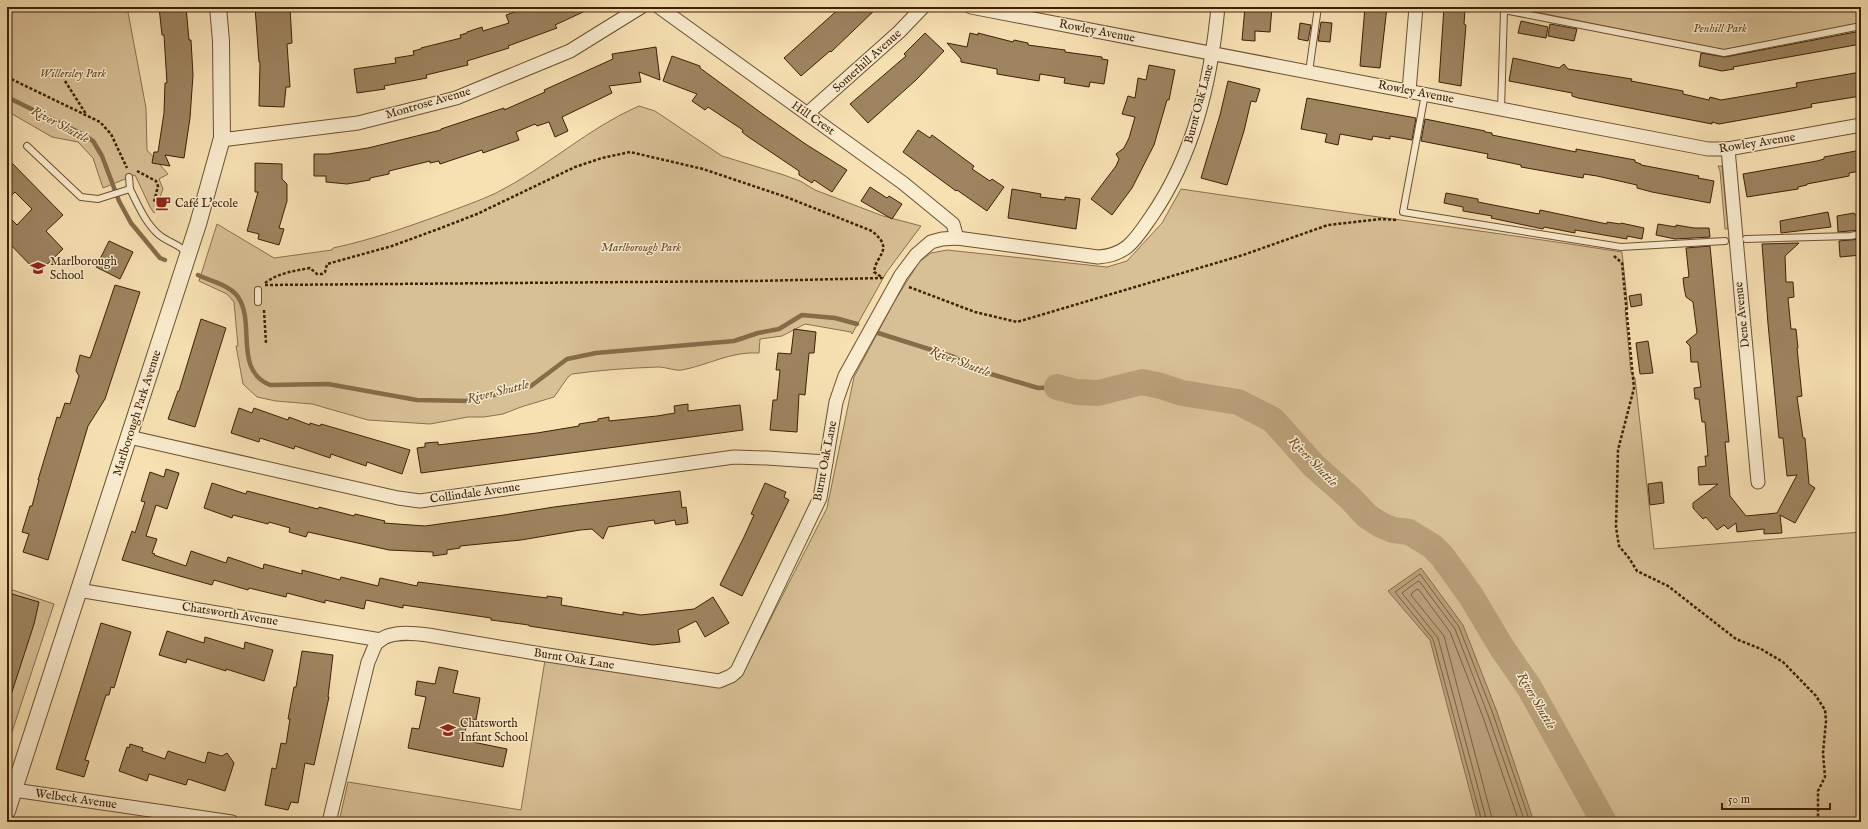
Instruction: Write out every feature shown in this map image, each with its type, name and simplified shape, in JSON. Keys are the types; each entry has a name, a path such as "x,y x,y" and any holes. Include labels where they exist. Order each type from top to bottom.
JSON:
{"street":[{"name":"Marlborough Park Avenue","path":"7,811 188,254 221,140 221,41 218,7"},
{"name":"Montrose Avenue","path":"221,140 358,123 456,98 570,51 641,7"},
{"name":"Hill Crest","path":"659,7 808,113 942,214 953,224 957,238"},
{"name":"Somerhill Avenue","path":"808,113 899,32 923,7"},
{"name":"Rowley Avenue","path":"971,7 1708,149 1728,149 1861,125"},
{"name":"Burnt Oak Lane","path":"382,640 397,634 413,633 719,681 724,680 737,671 821,493 836,402 845,376 901,275 916,254 931,242 942,238 957,238 1098,257 1112,256 1120,253 1140,233 1173,180 1197,123 1212,54 1218,7"},
{"path":"1410,91 1416,7"},
{"name":"Dene Avenue","path":"1728,149 1758,482"},
{"name":"Collindale Avenue","path":"129,437 398,498 420,501 734,457 826,462"},
{"name":"Chatsworth Avenue","path":"78,590 382,640"},
{"path":"329,822 368,662 377,644 382,640"},
{"name":"Welbeck Avenue","path":"14,790 232,822"}],"lane":[{"path":"1309,72 1318,7"},
{"path":"1502,109 1504,8 1724,53 1861,26"},
{"path":"1425,94 1403,212 1621,247 1725,241"},
{"path":"27,146 81,197 98,199 129,190"},
{"path":"129,177 129,190 143,215 159,235 181,246 188,254"},
{"path":"1746,239 1850,236 1861,234"},
{"path":"258,302 261,291"}],"path":[{"path":"7,77 100,122 111,134 127,167 156,181 158,186 154,202"},
{"path":"65,81 86,115"},
{"path":"261,291 263,285 272,278 282,274 310,268 313,272 322,274 325,272 327,264 358,256 434,231 477,214 576,167 602,158 630,152 703,169 822,210 872,231 882,242 883,248 883,254 874,272 884,278 263,285"},
{"path":"904,285 975,312 1017,322 1243,255 1328,225 1359,221"},
{"path":"1613,256 1622,263 1634,388 1618,450 1616,527 1619,546 1637,571 1668,586 1736,639 1761,649 1783,662 1816,696 1825,710 1826,721 1824,753 1825,776 1818,791 1818,822"},
{"path":"264,307 266,343"}],"green space":[{"name":"Willersley Park","path":"7,7 127,7 146,108 147,150 168,174 159,179 163,189 154,213 135,175 103,188 93,158 78,142 52,137 7,111"},
{"name":"Penhill Park","path":"1511,7 1861,7 1861,23 1723,50"},
{"name":"Marlborough Park","path":"639,106 655,111 722,156 784,175 800,181 815,190 883,216 921,226 886,273 852,334 851,332 805,324 782,336 760,339 759,353 739,354 682,370 658,367 615,369 572,374 568,377 554,397 503,414 484,417 468,417 430,424 368,420 312,404 276,401 257,397 243,384 236,346 238,346 234,302 227,294 199,281 217,224 274,258 332,250 333,248 416,224 496,193 532,172 602,125"},
{"path":"1718,166 1722,166 1728,229 1725,229 1720,171"},
{"path":"1181,189 1622,252 1628,309 1625,309 1631,373 1635,378 1654,549 1861,532 1861,822 339,822 348,782 521,810 545,660 724,686 741,677 827,508 854,377 894,302 919,262 931,253 947,250 1107,267 1127,261 1162,223"},
{"path":"7,588 54,604 7,747"}],"water":[{"path":"1421,568 1463,625 1497,712 1534,822 1478,822 1430,640 1388,591"}],"building":[{"path":"159,7 186,7 189,40 191,40 193,75 190,118 184,158 165,155 170,166 152,163 154,152 158,152 164,113 165,83 167,83 164,35 162,35"},
{"path":"255,7 290,7 292,43 287,44 290,87 286,87 284,107 259,106 260,62"},
{"path":"529,7 594,7 555,25 557,28 508,46 509,48 467,61 468,65 426,75 427,78 384,86 385,89 357,93 354,69 396,63 395,58 414,55 413,51 421,48 461,38 460,35 482,27 483,31 509,23 506,15"},
{"path":"841,7 878,7 831,52 830,51 801,76 784,58"},
{"path":"1245,7 1272,7 1270,32 1255,31 1255,41 1242,40"},
{"path":"1365,7 1387,7 1380,68 1360,66"},
{"path":"1444,7 1462,7 1462,10 1465,10 1464,24 1466,25 1461,86 1439,82"},
{"path":"1521,21 1548,27 1546,38 1518,33"},
{"path":"1321,22 1332,23 1330,42 1318,41"},
{"path":"1300,23 1311,25 1308,41 1298,39"},
{"path":"1550,24 1577,29 1574,41 1548,36"},
{"path":"1861,31 1861,44 1733,67 1734,69 1722,71 1699,66 1701,53 1725,57"},
{"path":"925,33 944,51 916,80 868,123 850,104 906,56 904,54"},
{"path":"970,33 978,35 978,33 1013,42 1014,40 1028,43 1028,45 1065,50 1065,52 1102,57 1102,59 1108,60 1104,84 1090,82 1089,87 1064,83 1065,78 1040,74 1039,81 997,74 997,69 961,62 961,59 947,43 967,47"},
{"path":"656,47 660,80 639,72 641,82 609,86 612,93 562,117 568,131 555,137 549,122 537,126 535,124 516,132 519,140 483,153 482,150 440,164 439,161 430,163 430,161 389,171 389,174 370,178 370,180 347,184 326,182 326,176 314,176 314,154 328,154 368,148 441,130 504,108 504,110 545,92 544,90 613,59 612,54"},
{"path":"672,56 700,66 700,68 764,115 807,145 847,170 832,192 814,180 812,183 799,175 799,171 747,136 742,132 743,130 708,107 705,110 692,101 697,94 663,81"},
{"path":"1513,58 1559,68 1564,64 1568,69 1632,79 1631,81 1683,91 1683,94 1709,100 1710,97 1721,100 1797,87 1796,83 1861,72 1861,96 1811,104 1812,107 1719,124 1712,122 1712,124 1578,98 1572,96 1572,93 1509,81"},
{"path":"1149,65 1175,70 1169,100 1167,100 1154,145 1132,188 1112,215 1091,199 1116,166 1119,159 1116,154 1124,148 1129,138 1135,117 1122,114 1128,96 1135,98 1138,78 1146,80"},
{"path":"1228,81 1260,89 1256,102 1251,101 1244,131 1227,185 1201,178 1220,115"},
{"path":"1307,98 1416,118 1412,140 1390,136 1390,139 1373,136 1372,140 1340,134 1338,145 1325,142 1327,134 1301,129"},
{"path":"1425,119 1485,131 1492,133 1492,135 1576,152 1576,149 1635,160 1635,162 1641,165 1699,176 1698,178 1714,181 1710,203 1652,192 1637,188 1637,185 1597,176 1584,174 1583,178 1521,167 1521,165 1487,158 1488,154 1421,141"},
{"path":"918,130 930,138 932,135 974,166 972,169 990,181 992,179 1004,187 987,211 957,190 956,191 903,152"},
{"path":"1861,150 1861,171 1849,173 1849,176 1807,184 1798,187 1798,189 1747,197 1743,174 1817,161 1824,159 1824,157"},
{"path":"7,158 63,215 46,231 63,249 38,273 7,241 7,215 17,225 32,209 15,192 7,200"},
{"path":"255,163 282,164 282,179 287,184 287,201 279,228 284,229 279,245 258,239 259,234 247,231 258,192 255,192"},
{"path":"870,187 887,198 889,196 902,204 892,219 861,201"},
{"path":"1012,189 1041,194 1040,197 1065,200 1065,197 1080,199 1076,229 1008,218"},
{"path":"1446,193 1478,199 1478,202 1539,214 1540,210 1607,224 1607,222 1621,223 1644,228 1642,239 1627,236 1627,239 1575,230 1575,233 1544,227 1543,229 1491,218 1492,216 1463,211 1463,207 1444,203"},
{"path":"1828,212 1831,227 1781,233 1780,221"},
{"path":"1854,213 1855,215 1861,214 1861,230 1838,232 1837,216"},
{"path":"1658,224 1676,227 1676,225 1694,228 1709,228 1710,237 1675,239 1656,235"},
{"path":"1861,239 1861,255 1840,257 1839,241"},
{"path":"109,241 133,252 120,279 96,267"},
{"path":"1799,243 1785,256 1786,282 1793,282 1794,297 1788,298 1791,329 1796,329 1798,348 1802,396 1797,397 1803,438 1805,438 1809,484 1815,488 1795,523 1780,515 1782,533 1764,534 1764,529 1737,532 1736,523 1728,529 1724,525 1717,530 1706,517 1703,519 1693,508 1693,503 1718,484 1699,485 1698,467 1706,466 1705,456 1708,456 1705,422 1702,422 1699,399 1695,399 1694,388 1701,387 1698,362 1691,362 1690,346 1686,342 1697,333 1693,302 1686,297 1684,287 1683,278 1689,277 1686,248 1710,246 1729,442 1725,442 1730,496 1746,516 1777,513 1797,475 1787,476 1783,438 1779,438 1762,244"},
{"path":"115,285 140,292 105,399 88,426 48,560 23,552 29,534 22,532 30,506 32,506 38,480 57,417 60,418 65,403 70,404 79,376 76,371 80,355 90,358"},
{"path":"1641,294 1642,305 1631,307 1629,296"},
{"path":"201,319 226,328 195,427 168,419 179,391"},
{"path":"794,329 816,332 814,353 809,353 805,395 799,394 797,432 770,430 773,400 777,400 780,370 776,370 778,353 791,354"},
{"path":"1648,341 1653,373 1640,374 1636,343"},
{"path":"688,404 688,411 740,405 743,430 421,473 417,448 425,447 425,443 438,442 438,445 537,433 579,426 579,424 598,421 598,419 609,417 609,421 657,416 675,413 674,406"},
{"path":"239,408 252,413 254,408 288,420 289,417 310,425 310,423 320,426 321,424 410,450 402,474 367,462 366,466 331,454 330,458 295,446 294,449 260,438 259,442 231,433"},
{"path":"166,469 179,473 167,509 156,505 146,536 157,539 152,553 155,554 154,555 186,566 191,551 226,563 228,557 263,569 264,564 302,574 302,570 340,580 341,577 378,586 380,578 417,586 418,582 547,598 547,596 562,598 561,605 623,615 623,612 641,615 694,609 713,597 729,623 705,637 696,621 678,630 680,642 653,645 403,605 403,608 366,600 364,609 325,600 325,603 287,593 286,597 249,588 248,590 214,580 212,585 122,560 132,531 135,533 145,502 141,501 150,472 164,477"},
{"path":"1662,482 1664,503 1650,505 1648,484"},
{"path":"212,483 246,494 247,491 318,509 319,507 354,516 355,514 385,521 384,523 425,526 554,507 680,491 682,508 686,507 688,523 676,525 675,520 655,524 654,520 608,527 603,539 592,529 580,530 521,540 460,546 460,548 447,550 447,554 433,556 433,552 389,550 308,532 306,537 289,532 290,528 269,522 268,524 233,515 232,518 204,508"},
{"path":"765,483 786,492 784,497 789,500 742,596 720,585 754,515 751,514"},
{"path":"12,594 39,602 34,624 10,698 7,697 7,608"},
{"path":"101,623 131,632 114,688 111,687 109,695 106,695 85,760 89,761 84,777 56,769"},
{"path":"167,631 204,643 205,637 244,649 245,642 273,650 264,681 187,659 186,663 159,655"},
{"path":"302,651 333,655 329,697 314,765 305,763 298,803 291,802 288,810 265,805 272,768 276,769 281,743 286,744 290,719 288,719 294,687 296,687"},
{"name":"Chatsworth Infant School","path":"439,667 458,671 453,693 480,698 476,720 468,719 463,740 507,749 503,767 408,748 412,728 419,729 426,697 415,695 417,681 435,684"},
{"path":"130,744 143,748 142,751 165,759 168,751 205,763 208,752 222,756 227,753 234,763 225,791 188,779 186,785 149,774 147,781 119,771 127,747 129,748"}],"waterway":[{"name":"River Shuttle","path":"7,97 80,133 93,141 102,156 119,201 131,223 160,258 165,260"},
{"name":"River Shuttle","path":"198,275 225,286 238,297 243,308 248,357 252,369 259,378 270,385 328,384 417,400 470,401 531,386 567,359 596,353 734,341 758,333 779,329 802,315 835,318 857,324"},
{"name":"River Shuttle","path":"875,332 954,357 971,368 1038,388 1057,387"},
{"name":"River Shuttle","path":"1057,387 1076,392 1098,393 1142,382 1182,393 1238,402 1273,420 1313,465 1349,497 1367,516 1381,525 1393,530 1409,532 1432,546 1442,556 1471,596 1502,648 1529,687 1604,822"}],"place":[{"name":"Café L'ecole","path":"163,203"},
{"name":"Marlborough School","path":"38,268"},
{"name":"Chatsworth Infant School","path":"448,730"}]}
